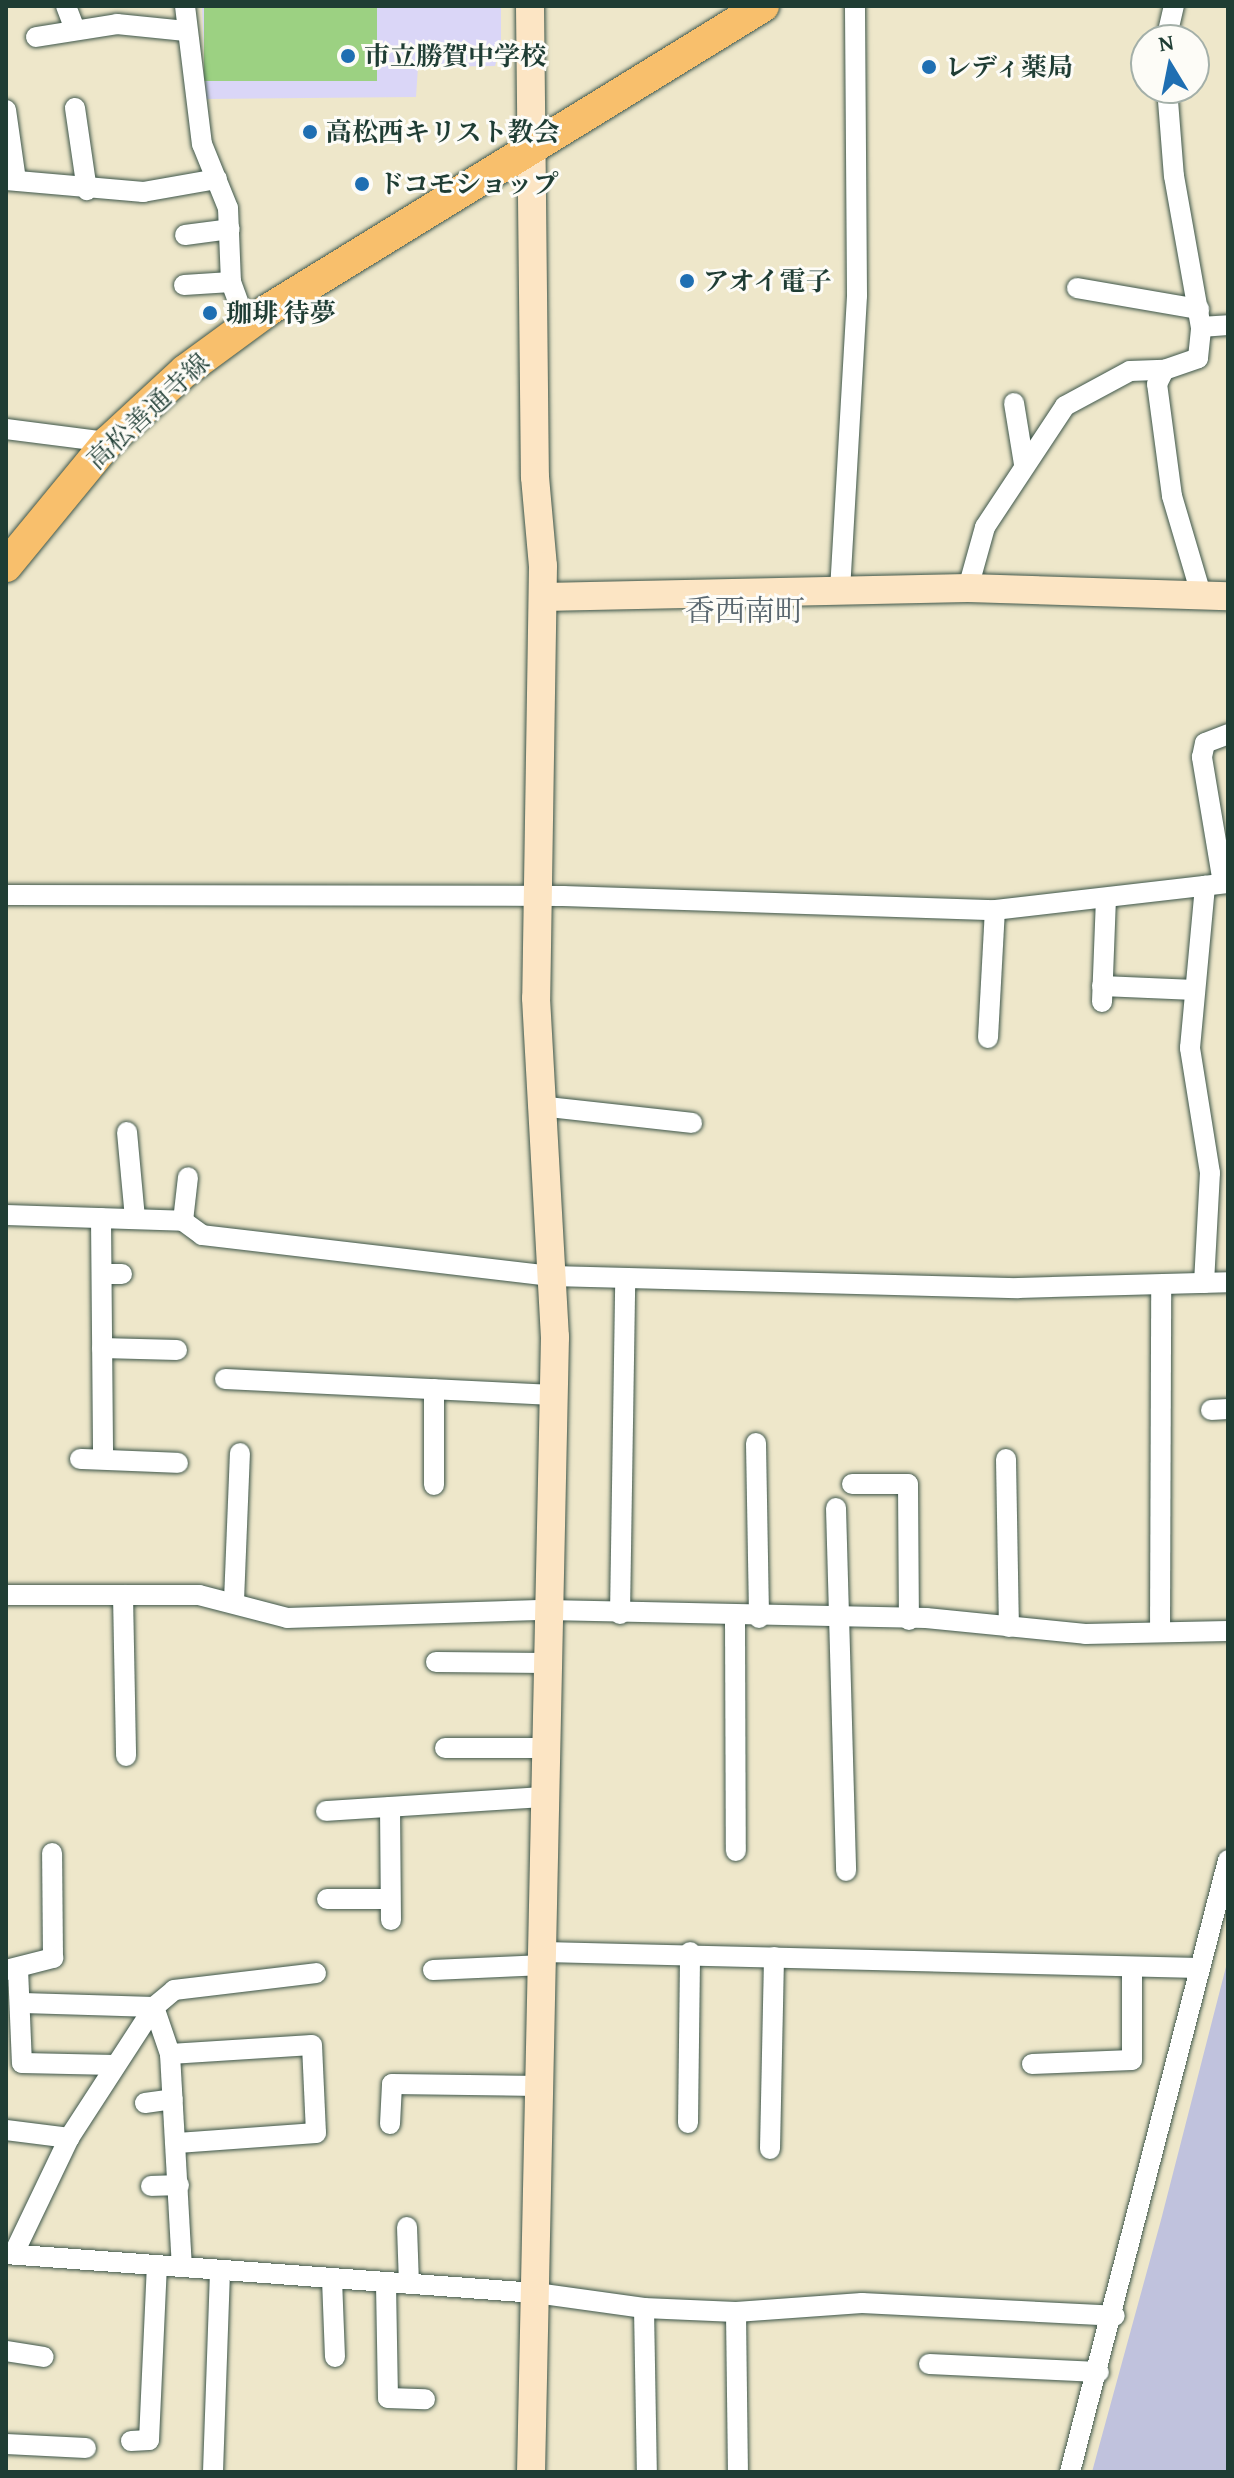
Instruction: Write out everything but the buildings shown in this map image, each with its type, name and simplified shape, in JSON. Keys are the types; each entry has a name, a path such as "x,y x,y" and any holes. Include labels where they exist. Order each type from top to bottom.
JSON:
{"main road":[{"name":"高松善通寺線","path":"6,566 108,442 247,326 531,147 763,6"}],"street":[{"path":"66,6 75,29"},
{"path":"185,6 202,144 217,179 230,229 231,282 247,326"},
{"path":"530,6 543,597 537,897 539,1106 552,1276 554,1395 547,1610 544,1958 531,2472"},
{"path":"840,591 857,295 855,6"},
{"path":"36,37 117,24 186,31"},
{"path":"968,588 985,527 1065,406 1094,386 1130,371 1164,370 1198,358 1200,318 1174,176 1168,104"},
{"path":"75,108 87,190"},
{"path":"6,110 11,180 87,190 143,192 217,179"},
{"path":"185,235 230,229"},
{"path":"184,285 231,282"},
{"path":"1077,288 1228,325"},
{"path":"543,597 968,588 1214,595 1172,496 1157,384 1164,370"},
{"path":"1014,403 1024,464"},
{"path":"6,429 108,442"},
{"path":"1204,1283 1210,1173 1190,1048 1195,990 1219,884 1220,804 1205,743 1228,734"},
{"path":"6,895 537,897 995,910 1219,884"},
{"path":"1106,899 1102,994 1195,990"},
{"path":"988,1038 995,910"},
{"path":"539,1106 692,1123"},
{"path":"127,1132 135,1219"},
{"path":"183,1221 188,1177"},
{"path":"6,1215 183,1221 202,1235 552,1276 1161,1285 1228,1282"},
{"path":"101,1218 112,1274 102,1348 103,1459"},
{"path":"620,1614 625,1279"},
{"path":"1160,1632 1161,1285"},
{"path":"102,1348 177,1350"},
{"path":"225,1379 554,1395"},
{"path":"434,1389 434,1485"},
{"path":"756,1443 759,1618"},
{"path":"234,1601 240,1453"},
{"path":"80,1459 178,1463"},
{"path":"1006,1459 1009,1627"},
{"path":"852,1484 908,1484 909,1620"},
{"path":"836,1508 846,1871"},
{"path":"6,1595 123,1595 234,1601 287,1618 547,1610 735,1619 839,1618 1009,1627 1228,1631"},
{"path":"123,1595 126,1756"},
{"path":"735,1619 736,1851"},
{"path":"436,1662 546,1663"},
{"path":"445,1748 545,1748"},
{"path":"326,1811 545,1797"},
{"path":"390,1807 388,1899 391,1920"},
{"path":"52,1853 53,1958 12,1970 23,2003 22,2063 115,2065"},
{"path":"1070,2472 1115,2316 1228,1860"},
{"path":"327,1899 388,1899"},
{"path":"688,2123 690,1952"},
{"path":"433,1970 544,1958 690,1952 1199,1968"},
{"path":"770,2149 774,1957"},
{"path":"1032,2064 1132,2060 1132,1968"},
{"path":"316,1973 174,1990 154,2007 69,2138 10,2254 536,2293 644,2308 736,2312 862,2303 1115,2316"},
{"path":"23,2003 154,2007"},
{"path":"154,2007 170,2054 182,2267"},
{"path":"170,2054 312,2045 316,2133 177,2143"},
{"path":"390,2124 392,2084 540,2086"},
{"path":"145,2103 173,2099"},
{"path":"6,2130 69,2138"},
{"path":"151,2186 179,2185"},
{"path":"407,2227 409,2284"},
{"path":"131,2441 149,2440 143,2368 157,2265"},
{"path":"213,2472 220,2270"},
{"path":"332,2279 335,2357"},
{"path":"386,2284 388,2398 425,2399"},
{"path":"644,2308 647,2472"},
{"path":"736,2312 738,2472"},
{"path":"6,2351 44,2357"},
{"path":"929,2364 1099,2372"},
{"path":"6,2446 86,2448"}],"shaded area":[{"name":"市立勝賀中学校","path":"202,6 501,6 501,45 495,66 418,67 416,97 206,99"},
{"path":"1228,1959 1228,2472 1092,2472 1161,2220"}],"green space":[{"path":"204,6 377,6 377,81 204,81"}],"place":[{"name":"市立勝賀中学校","path":"348,56"},
{"name":"レディ薬局","path":"929,67"},
{"name":"高松西キリスト教会","path":"310,132"},
{"name":"ドコモショップ","path":"362,184"},
{"name":"アオイ電子","path":"687,281"},
{"name":"珈琲 待夢","path":"210,313"}],"district":[{"name":"香西南町","path":"745,610"}]}
